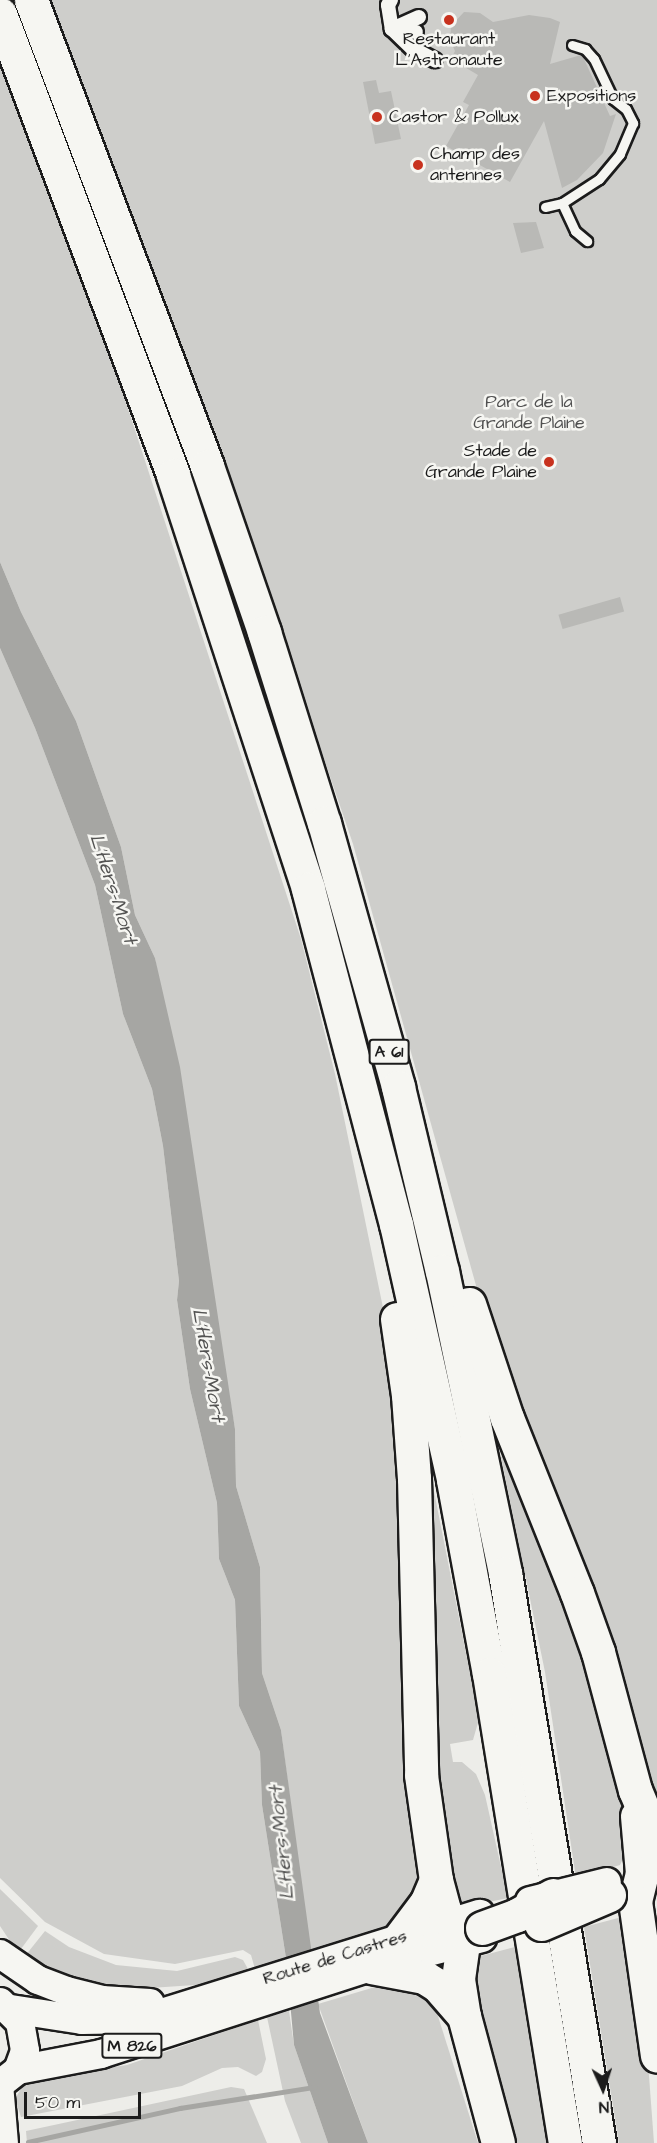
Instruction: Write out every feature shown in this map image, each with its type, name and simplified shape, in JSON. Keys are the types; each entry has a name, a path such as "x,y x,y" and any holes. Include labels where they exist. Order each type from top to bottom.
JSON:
{"highway":[{"name":"A 61","path":"31,0 207,466 264,632 324,823 398,1087 445,1283 505,1572 599,2143"},
{"name":"A 61","path":"0,14 173,475 257,724 308,890 391,1206 450,1469 474,1594 565,2143"},
{"path":"398,1087 451,1239 507,1418 598,1652 635,1790 657,1842"},
{"path":"391,1206 379,1230 408,1395 417,1524 421,1775 436,1880 471,1929"},
{"path":"635,1790 631,1889 650,1983 657,2055"},
{"path":"399,1939 426,1902 436,1880"},
{"path":"471,1929 517,1915 631,1889"},
{"path":"471,1929 458,1979 464,2016 498,2143"},
{"path":"650,1983 657,1935"},
{"path":"369,1958 424,1977 443,1991 464,2016"}],"main road":[{"name":"Route de Castres","path":"369,1958 399,1939 471,1929"},
{"name":"Route de Castres","path":"7,2079 101,2055 241,1998 471,1929"},
{"path":"0,1954 38,1980 82,1996 123,2003 194,2003"},
{"name":"Route de Castres","path":"6,2005 82,2020 120,2021 194,2003 241,1998"},
{"path":"6,2005 23,2032 25,2051 7,2079"}],"street":[{"path":"391,0 388,5 392,29 412,48 435,60"},
{"path":"392,29 419,17"},
{"path":"392,29 416,32"},
{"path":"7,2079 7,2143"}],"lane":[{"path":"545,207 562,203 599,179 620,154 633,123 626,109 613,99 594,59 585,49 572,45"},
{"path":"562,203 575,231 587,241"}],"green space":[{"name":"Parc de la Grande Plaine","path":"50,0 657,0 657,1821 504,1386 353,844 254,553"},
{"path":"0,60 119,381 301,939 335,1074 388,1332 396,1382 422,1894 388,1930 310,1953 281,1730 262,1673 260,1567 236,1486 235,1429 155,958 135,915 121,847 76,721 21,612 0,562"},
{"path":"0,648 35,728 95,885 123,1014 152,1089 163,1146 179,1281 177,1300 190,1389 217,1503 219,1559 235,1600 239,1706 260,1752 262,1805 286,1958 255,1969 251,1955 243,1950 175,1964 104,1954 45,1922 0,1878"},
{"path":"505,1453 563,1580 633,1838 620,1865 576,1878 545,1672 501,1457"},
{"path":"430,1471 479,1719 473,1740 450,1744 453,1762 462,1762 476,1774 485,1795 508,1898 465,1907 457,1901 435,1783"},
{"path":"0,1889 38,1926 18,1953 0,1926"},
{"path":"622,1917 644,2009 654,2143 619,2143 584,1927"},
{"path":"45,1931 69,1947 116,1965 177,1971 235,1957 243,1960 248,1969 210,1984 120,1990 117,1994 21,1961"},
{"path":"515,1947 547,2143 511,2143 468,1988 477,1957"},
{"path":"385,1984 412,1987 437,2013 478,2143 368,2143 318,2004"},
{"path":"289,2011 294,2045 328,2143 301,2143 285,2101 267,2017"},
{"path":"258,2020 266,2059 262,2072 256,2076 238,2067 222,2068 182,2086 21,2117 15,2099 22,2087 36,2079 127,2065"},
{"path":"231,2087 244,2089 267,2143 27,2143 26,2131"}],"water":[{"name":"L'Hers-Mort","path":"0,562 21,612 76,721 121,847 135,915 155,958 180,1067 235,1429 236,1486 260,1567 262,1673 281,1730 320,2013 368,2143 328,2143 294,2045 286,1958 262,1805 260,1752 239,1706 235,1600 219,1559 217,1503 190,1389 177,1300 179,1281 163,1146 152,1089 123,1014 95,885 35,728 0,648"}],"building":[{"name":"Expositions","path":"464,12 480,13 493,22 529,15 560,22 550,64 581,55 610,116 616,114 603,153 577,180 562,188 544,121 510,182 446,146 469,105 463,102 478,75 451,59 455,51 450,40 451,26"},
{"path":"376,80 379,93 391,91 401,139 375,144 363,82"},
{"path":"536,222 544,248 521,253 513,223"},
{"path":"620,597 624,611 563,629 558,615"}],"waterway":[{"path":"28,2142 180,2108 314,2087"}],"place":[{"name":"Restaurant L'Astronaute","path":"449,20"},
{"name":"Expositions","path":"535,96"},
{"name":"Castor & Pollux","path":"377,117"},
{"name":"Champ des antennes","path":"418,165"},
{"name":"Stade de Grande Plaine","path":"549,462"}]}
